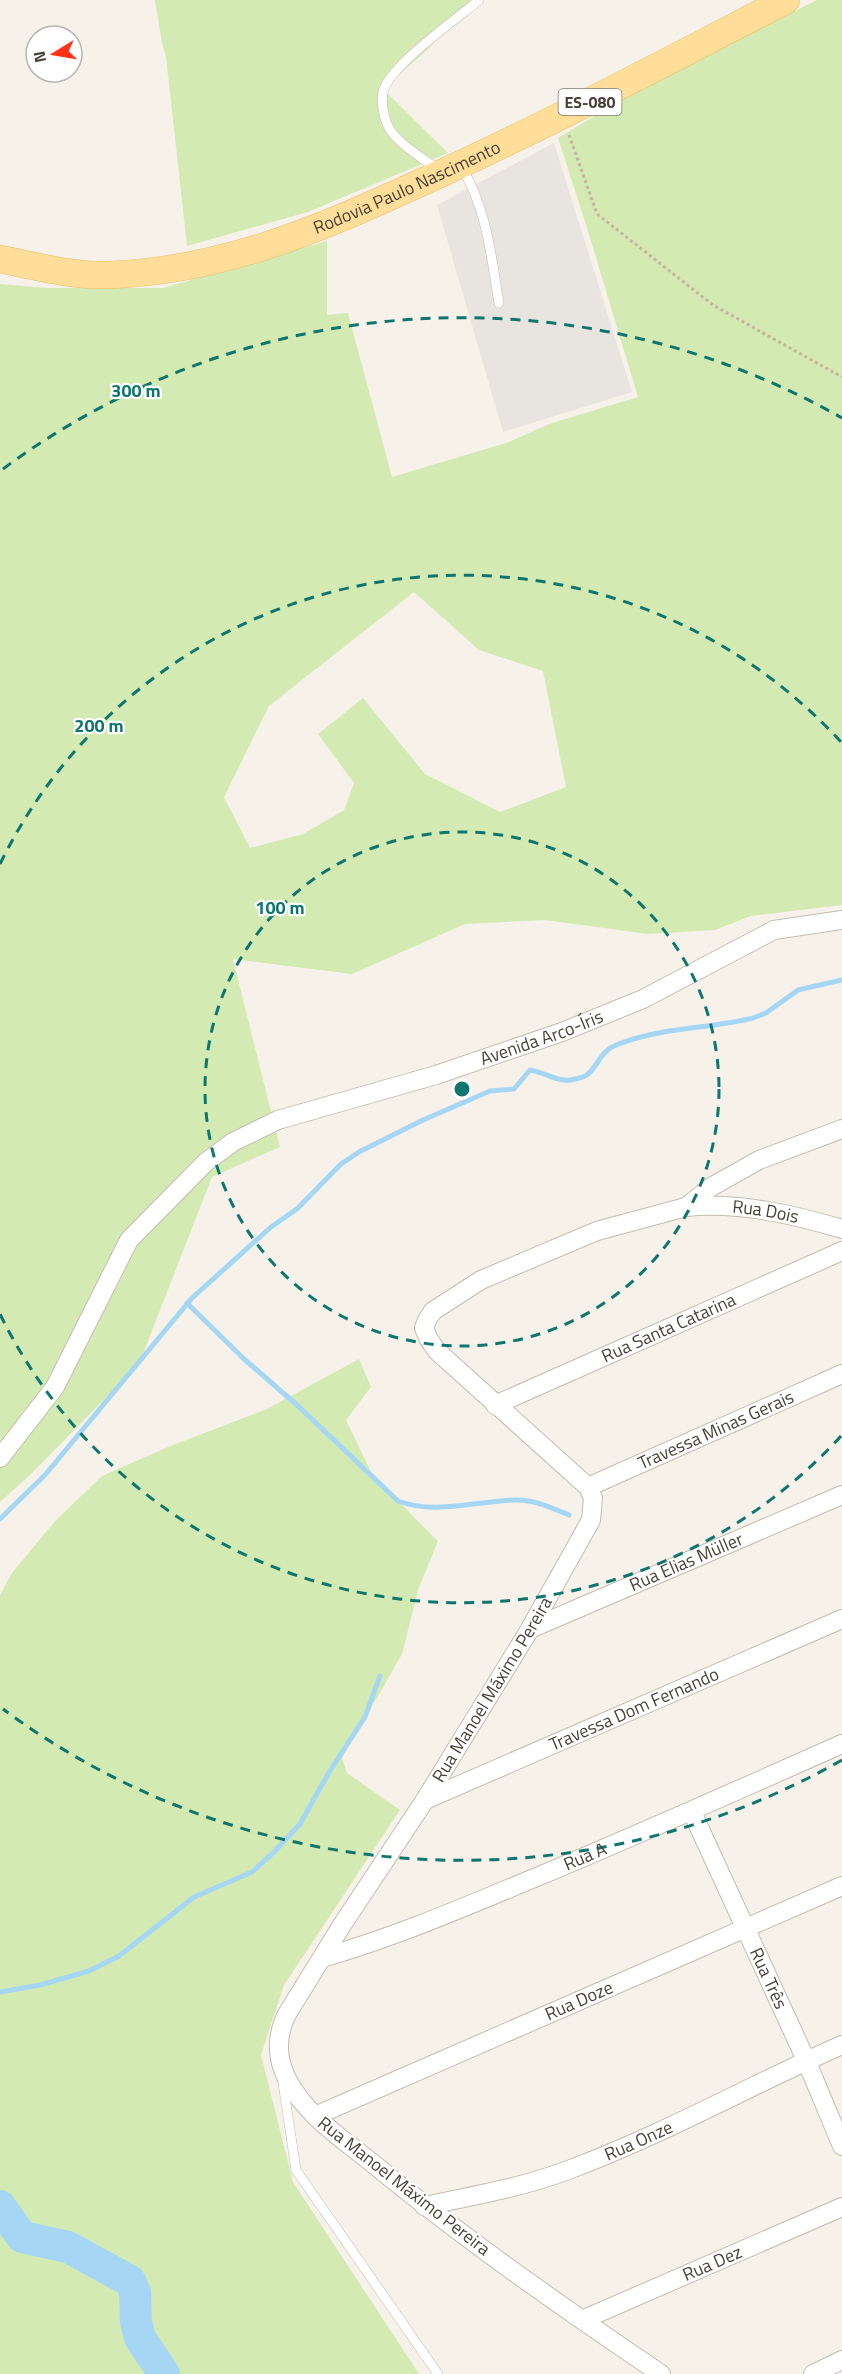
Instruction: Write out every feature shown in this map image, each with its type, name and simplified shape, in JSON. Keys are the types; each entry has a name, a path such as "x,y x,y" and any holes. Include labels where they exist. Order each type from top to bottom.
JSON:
{"main road":[{"name":"Rodovia Paulo Nascimento","path":"0,259 62,272 106,275 158,271 245,254 339,220 451,169 562,116 786,0"}],"street":[{"name":"Avenida Arco-Íris","path":"0,1458 55,1387 129,1240 206,1162 233,1142 278,1120 436,1075 562,1032 643,999 774,930 842,920"},
{"path":"588,1486 437,1351 424,1328 433,1311 481,1280 527,1259 597,1231 686,1207 711,1187 759,1160 842,1128"},
{"name":"Rua Dois","path":"686,1207 733,1206 788,1215 842,1229"},
{"name":"Rua Santa Catarina","path":"495,1405 842,1251"},
{"name":"Travessa Minas Gerais","path":"588,1486 842,1374"},
{"name":"Rua Manoel Máximo Pereira","path":"588,1486 593,1498 591,1520 530,1629 425,1800 322,1958 281,2026 278,2040 279,2054 287,2079 296,2094 315,2116 424,2206 661,2374"},
{"name":"Rua Elias Müller","path":"530,1629 842,1495"},
{"name":"Travessa Dom Fernando","path":"425,1800 842,1619"},
{"name":"Rua A","path":"322,1958 448,1914 692,1812 842,1744"},
{"name":"Rua Três","path":"692,1812 806,2060 842,2146"},
{"name":"Rua Doze","path":"315,2116 842,1886"},
{"name":"Rua Onze","path":"424,2206 522,2185 569,2169 615,2151 842,2045"},
{"name":"Rua Dez","path":"582,2320 842,2206"},
{"path":"813,2374 842,2360"}],"lane":[{"path":"479,0 399,67 383,92 383,114 389,130 398,139 451,169 471,184 483,215 499,303"},
{"path":"279,2054 296,2170 438,2374"}],"path":[{"path":"562,116 597,214 713,305 842,377"}],"shaded area":[{"path":"554,143 632,392 503,432 437,205"}],"green space":[{"path":"155,0 475,0 428,49 383,89 448,153 308,212 187,246 166,57"},
{"path":"817,0 842,0 842,905 751,916 715,930 648,934 545,920 465,924 352,974 233,959 280,1147 212,1177 139,1364 30,1475 0,1502 0,284 47,288 163,288 327,241 327,315 348,313 392,477 509,442 549,424 638,397 558,138 650,83","holes":["414,592 479,650 543,671 566,787 500,812 425,774 363,698 318,734 354,783 344,810 303,834 250,848 224,797 269,706"]},
{"path":"359,1359 371,1387 346,1420 373,1476 438,1541 418,1590 402,1654 377,1698 353,1732 342,1758 347,1773 400,1810 284,1985 261,2055 293,2182 419,2374 0,2374 0,1595 12,1573 55,1521 102,1476 168,1447 267,1409"}],"waterway":[{"path":"0,1519 45,1475 192,1298 271,1227 298,1208 341,1164 359,1152 423,1120 490,1091 514,1089 530,1070 560,1080 580,1078 588,1074 603,1054 616,1045 667,1031 753,1018 766,1013 798,990 842,980"},
{"path":"187,1303 244,1359 297,1405 398,1501 426,1507 441,1507 522,1500 542,1504 569,1515"},
{"path":"0,1992 40,1985 89,1971 119,1956 194,1897 252,1872 300,1824 328,1774 365,1717 380,1676"},
{"path":"0,2206 22,2237 68,2247 130,2281 135,2292 136,2322 140,2338 164,2374"}]}
